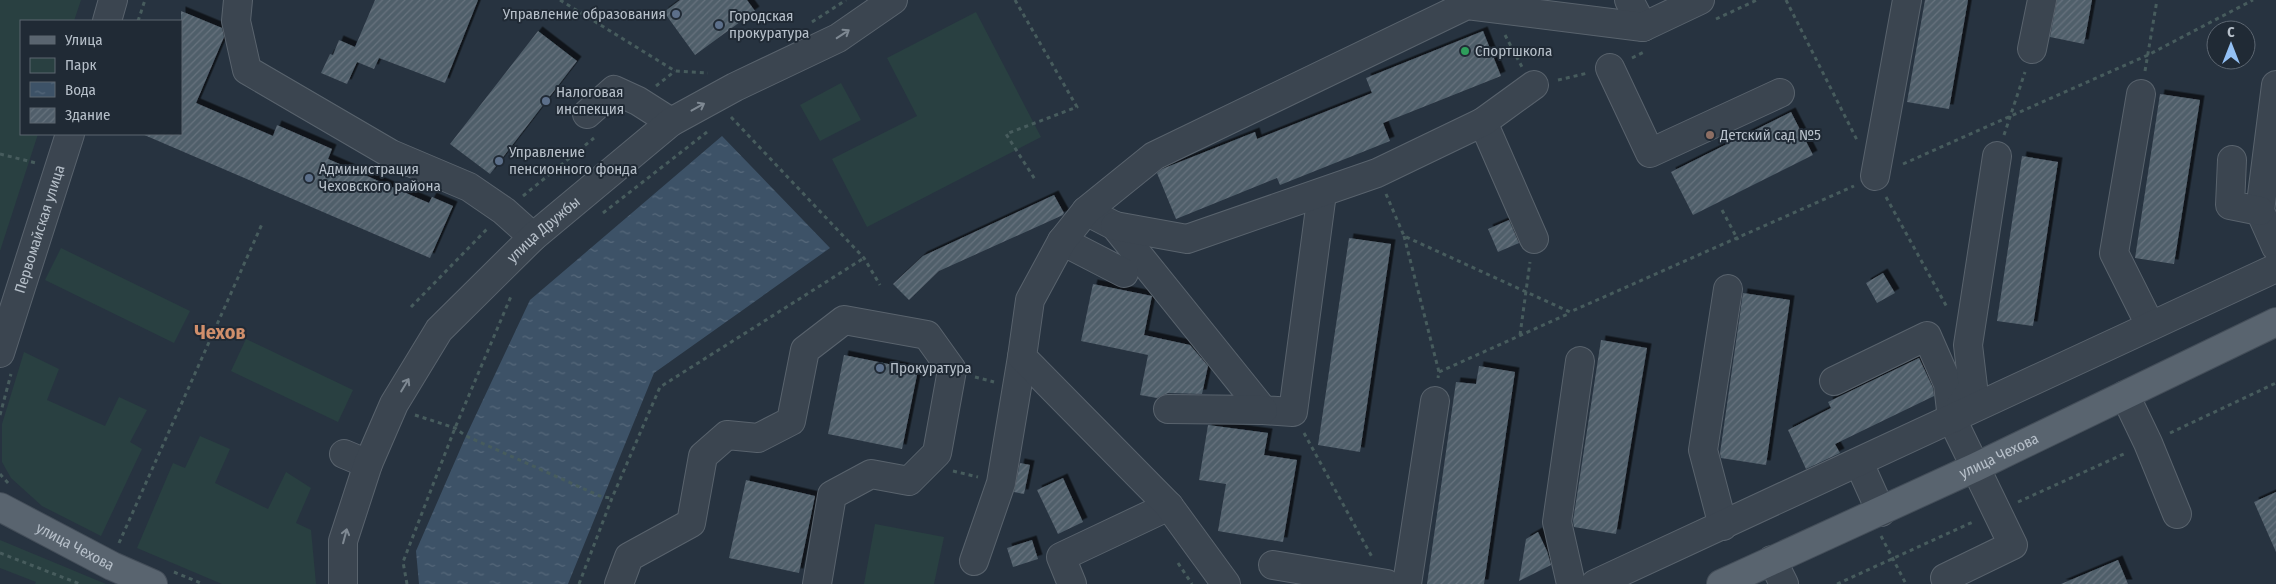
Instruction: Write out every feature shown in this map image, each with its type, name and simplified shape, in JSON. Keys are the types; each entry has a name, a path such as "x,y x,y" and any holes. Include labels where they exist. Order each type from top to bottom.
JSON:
{"main road":[{"name":"улица Чехова","path":"1721,584 1778,572 1880,522 1976,467 2276,322"},
{"name":"улица Чехова","path":"0,506 112,566 153,584"}],"street":[{"path":"106,20 114,0"},
{"path":"238,0 236,21 247,70 391,154 469,187 504,211 532,237"},
{"name":"улица Дружбы","path":"343,584 343,541 356,459 394,404 439,330 532,237 671,122 735,87 838,38 893,0"},
{"path":"1629,0 1643,26"},
{"path":"974,560 1000,483 1030,300 1062,241 1086,211 1154,156 1468,5 1643,26 1700,0"},
{"path":"1875,176 1906,0"},
{"path":"2032,49 2042,0"},
{"path":"1610,68 1650,153 1780,93"},
{"path":"1086,211 1115,226 1187,239 1377,173 1483,122 1534,85"},
{"path":"2276,85 2260,211 2276,247"},
{"path":"594,123 614,90 638,101 671,122"},
{"path":"2141,94 2114,253 2150,326"},
{"path":"1483,122 1534,239"},
{"name":"Первомайская улица","path":"0,354 23,317 70,135"},
{"path":"1952,418 1973,387 1968,345 1997,156"},
{"path":"2232,160 2230,206 2260,211"},
{"path":"1168,409 1293,412 1322,193"},
{"path":"1115,226 1263,410"},
{"path":"1062,241 1124,273"},
{"path":"1595,584 2276,268"},
{"path":"1723,526 1703,450 1728,288"},
{"path":"619,584 629,557 691,523 703,456 726,435 758,438 791,421 805,350 844,320 927,335 952,370 937,453 909,481 870,474 832,495 817,584"},
{"path":"1834,381 1927,336 1948,384 1952,418 2013,544 1945,578 1948,584"},
{"path":"1022,357 1169,506 1226,584"},
{"path":"1571,584 1557,522 1580,361"},
{"path":"2125,395 2148,443 2177,514"},
{"path":"1407,584 1435,401"},
{"path":"1858,463 1880,522"},
{"path":"1072,584 1061,557 1169,506"},
{"path":"1273,565 1387,584"}],"path":[{"path":"138,20 145,0"},
{"path":"560,0 675,70 729,74 735,87 729,115 864,258 880,285"},
{"path":"1015,0 1077,107 1006,134 1036,181"},
{"path":"2141,94 2157,0"},
{"path":"1439,372 1570,312 1738,240 1875,176 2148,55 2253,0"},
{"path":"1504,33 1514,55 1534,85"},
{"path":"1997,156 2032,49"},
{"path":"638,101 675,70"},
{"path":"411,307 504,211 594,123"},
{"path":"596,218 713,127"},
{"path":"0,154 36,164"},
{"path":"1377,173 1404,236 1439,372 1435,401"},
{"path":"1722,210 1738,240"},
{"path":"117,548 262,224"},
{"path":"1404,236 1570,312"},
{"path":"1520,335 1534,239"},
{"path":"579,584 612,498 660,387 864,258"},
{"path":"407,584 403,562 455,428 515,288"},
{"path":"952,370 1017,388"},
{"path":"1837,584 2276,383"},
{"path":"1293,412 1387,584"},
{"path":"413,415 455,428 466,436 602,497 612,498"},
{"path":"937,453 948,470 1000,483"},
{"path":"1880,522 1892,558 1906,584"},
{"path":"0,553 80,584"},
{"path":"1177,561 1192,584"}],"green space":[{"path":"0,0 81,0 74,20 20,20 20,135 38,135 0,251"},
{"path":"976,12 1041,137 867,227 832,159 917,116 887,58"},
{"path":"841,83 861,120 820,141 800,105"},
{"path":"61,248 190,311 174,343 45,280"},
{"path":"246,339 353,390 338,422 231,371"},
{"path":"24,352 59,369 47,400 105,426 119,397 147,410 130,442 142,449 101,536 42,506 11,478 2,462 2,424"},
{"path":"200,436 230,449 215,483 268,509 286,472 311,488 296,523 311,530 316,584 222,584 137,548 173,463 185,468"},
{"path":"875,524 944,537 934,584 864,584"},
{"path":"0,540 106,584 35,584 36,582 0,568"}],"water":[{"path":"722,136 830,248 654,373 568,584 419,584 416,551 466,436 530,300"}],"building":[{"path":"375,0 478,0 445,83 379,58 374,69 357,62 347,84 321,73 330,54 333,55 339,40 355,47"},
{"path":"680,0 747,0 755,11 695,55 664,12"},
{"path":"1925,0 1968,0 1949,109 1907,102"},
{"path":"2057,0 2092,0 2084,44 2050,37"},
{"name":"Администрация Чеховского района","path":"181,11 222,28 224,37 196,103 273,136 277,125 332,149 328,159 429,203 432,197 453,206 430,258 144,135 182,135"},
{"path":"538,31 577,61 490,174 450,144"},
{"path":"1483,31 1501,76 1383,123 1390,141 1280,185 1277,178 1176,219 1157,173 1162,169 1255,132 1257,139 1372,93 1366,78"},
{"path":"2160,94 2200,100 2174,264 2135,258"},
{"path":"1791,112 1813,155 1693,215 1671,172"},
{"path":"2022,156 2058,162 2033,326 1997,321"},
{"path":"1054,195 1064,213 1063,215 939,271 909,300 893,284 923,256"},
{"path":"1509,220 1519,243 1498,252 1488,229"},
{"path":"1349,238 1391,244 1360,452 1318,445"},
{"path":"1883,273 1895,293 1877,303 1866,283"},
{"path":"1093,284 1152,296 1144,335 1190,345 1208,366 1202,394 1168,393 1157,398 1140,395 1148,355 1081,341"},
{"path":"1743,293 1790,300 1766,465 1721,458 1720,453"},
{"path":"1601,340 1647,348 1616,534 1574,527 1573,521"},
{"path":"844,355 918,370 902,449 828,434"},
{"path":"1919,358 1933,388 1934,396 1835,444 1840,453 1806,469 1788,430 1831,408 1828,402"},
{"path":"1479,366 1515,372 1484,584 1427,584 1456,382 1476,384"},
{"path":"1208,425 1268,433 1264,455 1297,460 1283,542 1218,531 1226,484 1199,480"},
{"path":"1020,463 1030,465 1024,494 1014,492"},
{"path":"1063,478 1083,522 1058,534 1037,490"},
{"path":"746,480 815,496 799,573 729,558"},
{"path":"2276,492 2276,552 2254,502"},
{"path":"1538,532 1551,565 1519,581 1526,539"},
{"path":"1032,540 1038,559 1013,567 1007,548"},
{"path":"2118,560 2128,584 2061,584"}],"place":[{"name":"Управление образования","path":"676,14"},
{"name":"Городская прокуратура","path":"719,25"},
{"name":"Спортшкола","path":"1465,51"},
{"name":"Налоговая инспекция","path":"546,101"},
{"name":"Детский сад №5","path":"1710,135"},
{"name":"Управление пенсионного фонда","path":"499,161"},
{"name":"Администрация Чеховского района","path":"309,178"},
{"name":"Прокуратура","path":"880,368"}],"district":[{"name":"Чехов","path":"220,332"}]}
